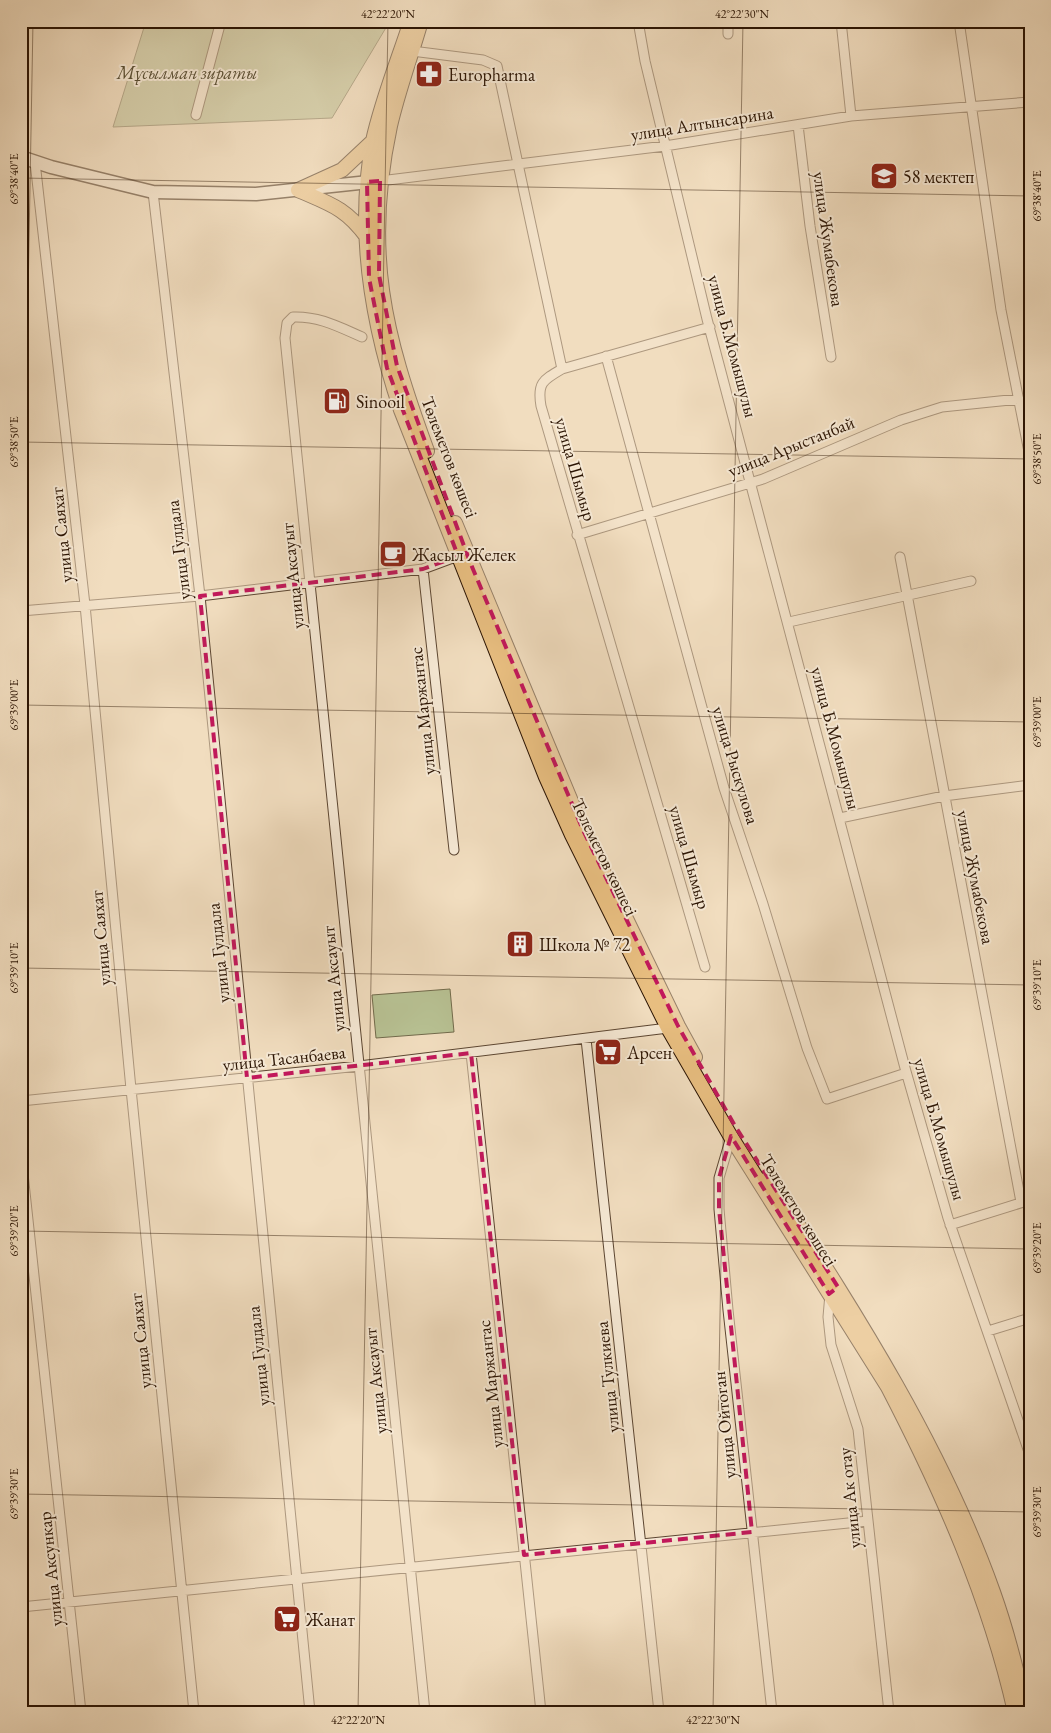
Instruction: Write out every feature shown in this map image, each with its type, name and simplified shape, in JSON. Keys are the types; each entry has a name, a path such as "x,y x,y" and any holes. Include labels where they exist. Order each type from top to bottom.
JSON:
{"main road":[{"name":"Төлеметов көшесі","path":"411,21 374,140 374,181 378,266 383,307 391,343 412,410 474,571 583,830 678,1026 888,1387 953,1520 993,1626 1015,1712"},
{"name":"Төлеметов көшесі","path":"422,21 374,181 367,237 373,309 387,368 458,556 565,818 668,1028 732,1137 896,1383 962,1517 993,1592 1026,1712"},
{"path":"298,190 342,170 374,140"},
{"path":"21,157 152,192 256,194 374,181"},
{"path":"298,190 339,208 351,216 367,237"}],"street":[{"path":"196,115 221,21"},
{"name":"улица Б.Момышулы","path":"638,21 645,61 710,327 906,1073 950,1225 1030,1455"},
{"path":"728,21 728,34"},
{"path":"841,21 851,116"},
{"path":"959,21 1000,310 1030,457"},
{"path":"412,51 483,60 497,66 562,369 710,327"},
{"name":"улица Алтынсарина","path":"374,181 665,146 851,116 1030,102"},
{"name":"улица Жумабекова","path":"798,125 812,244 831,357"},
{"name":"улица Саяхат","path":"35,162 85,605 131,1089 194,1712"},
{"name":"улица Гулдала","path":"152,192 200,596 310,1712"},
{"name":"улица Аксауыт","path":"362,337 315,317 294,317 287,323 285,338 425,1712"},
{"name":"улица Рыскулова","path":"606,356 724,788 763,904 807,1048 827,1099 906,1073"},
{"name":"улица Шымыр","path":"562,369 547,378 538,392 578,535 706,968"},
{"name":"улица Арыстанбай","path":"578,535 752,481 803,463 901,420 942,407 1018,399"},
{"path":"21,611 200,596 423,569 458,556"},
{"name":"улица Жумабекова","path":"900,557 944,796 1026,1201"},
{"name":"улица Маржантас","path":"423,569 454,850"},
{"path":"788,622 971,582"},
{"path":"840,818 944,796 1030,785"},
{"name":"улица Тасанбаева","path":"21,1101 359,1066 668,1028"},
{"name":"улица Тулкиева","path":"586,1039 659,1712"},
{"name":"улица Маржантас","path":"471,1053 541,1712"},
{"name":"улица Ойтоган","path":"732,1137 719,1178 719,1209 728,1310 772,1712"},
{"name":"улица Аксункар","path":"21,1155 81,1712"},
{"path":"950,1225 1026,1201"},
{"name":"улица Ак отау","path":"833,1291 828,1317 831,1345 858,1429 889,1712"},
{"path":"988,1331 1030,1318"},
{"path":"21,1608 868,1521"}],"highlighted area":[{"path":"380,181 379,275 397,366 470,562 583,830 678,1026 735,1126 838,1287 829,1294 731,1136 719,1178 719,1209 752,1532 524,1555 471,1053 247,1078 200,596 423,569 458,556 387,368 369,278 367,182"}],"green space":[{"name":"Мұсылман зираты","path":"146,21 390,21 332,118 113,127"},
{"path":"450,989 454,1032 376,1038 372,995"}],"place":[{"name":"Europharma","path":"429,74"},
{"name":"58 мектеп","path":"884,176"},
{"name":"Sinooil","path":"337,401"},
{"name":"Жасыл Желек","path":"393,554"},
{"name":"Школа № 72","path":"520,944"},
{"name":"Арсен","path":"608,1052"},
{"name":"Жанат","path":"287,1619"}]}
